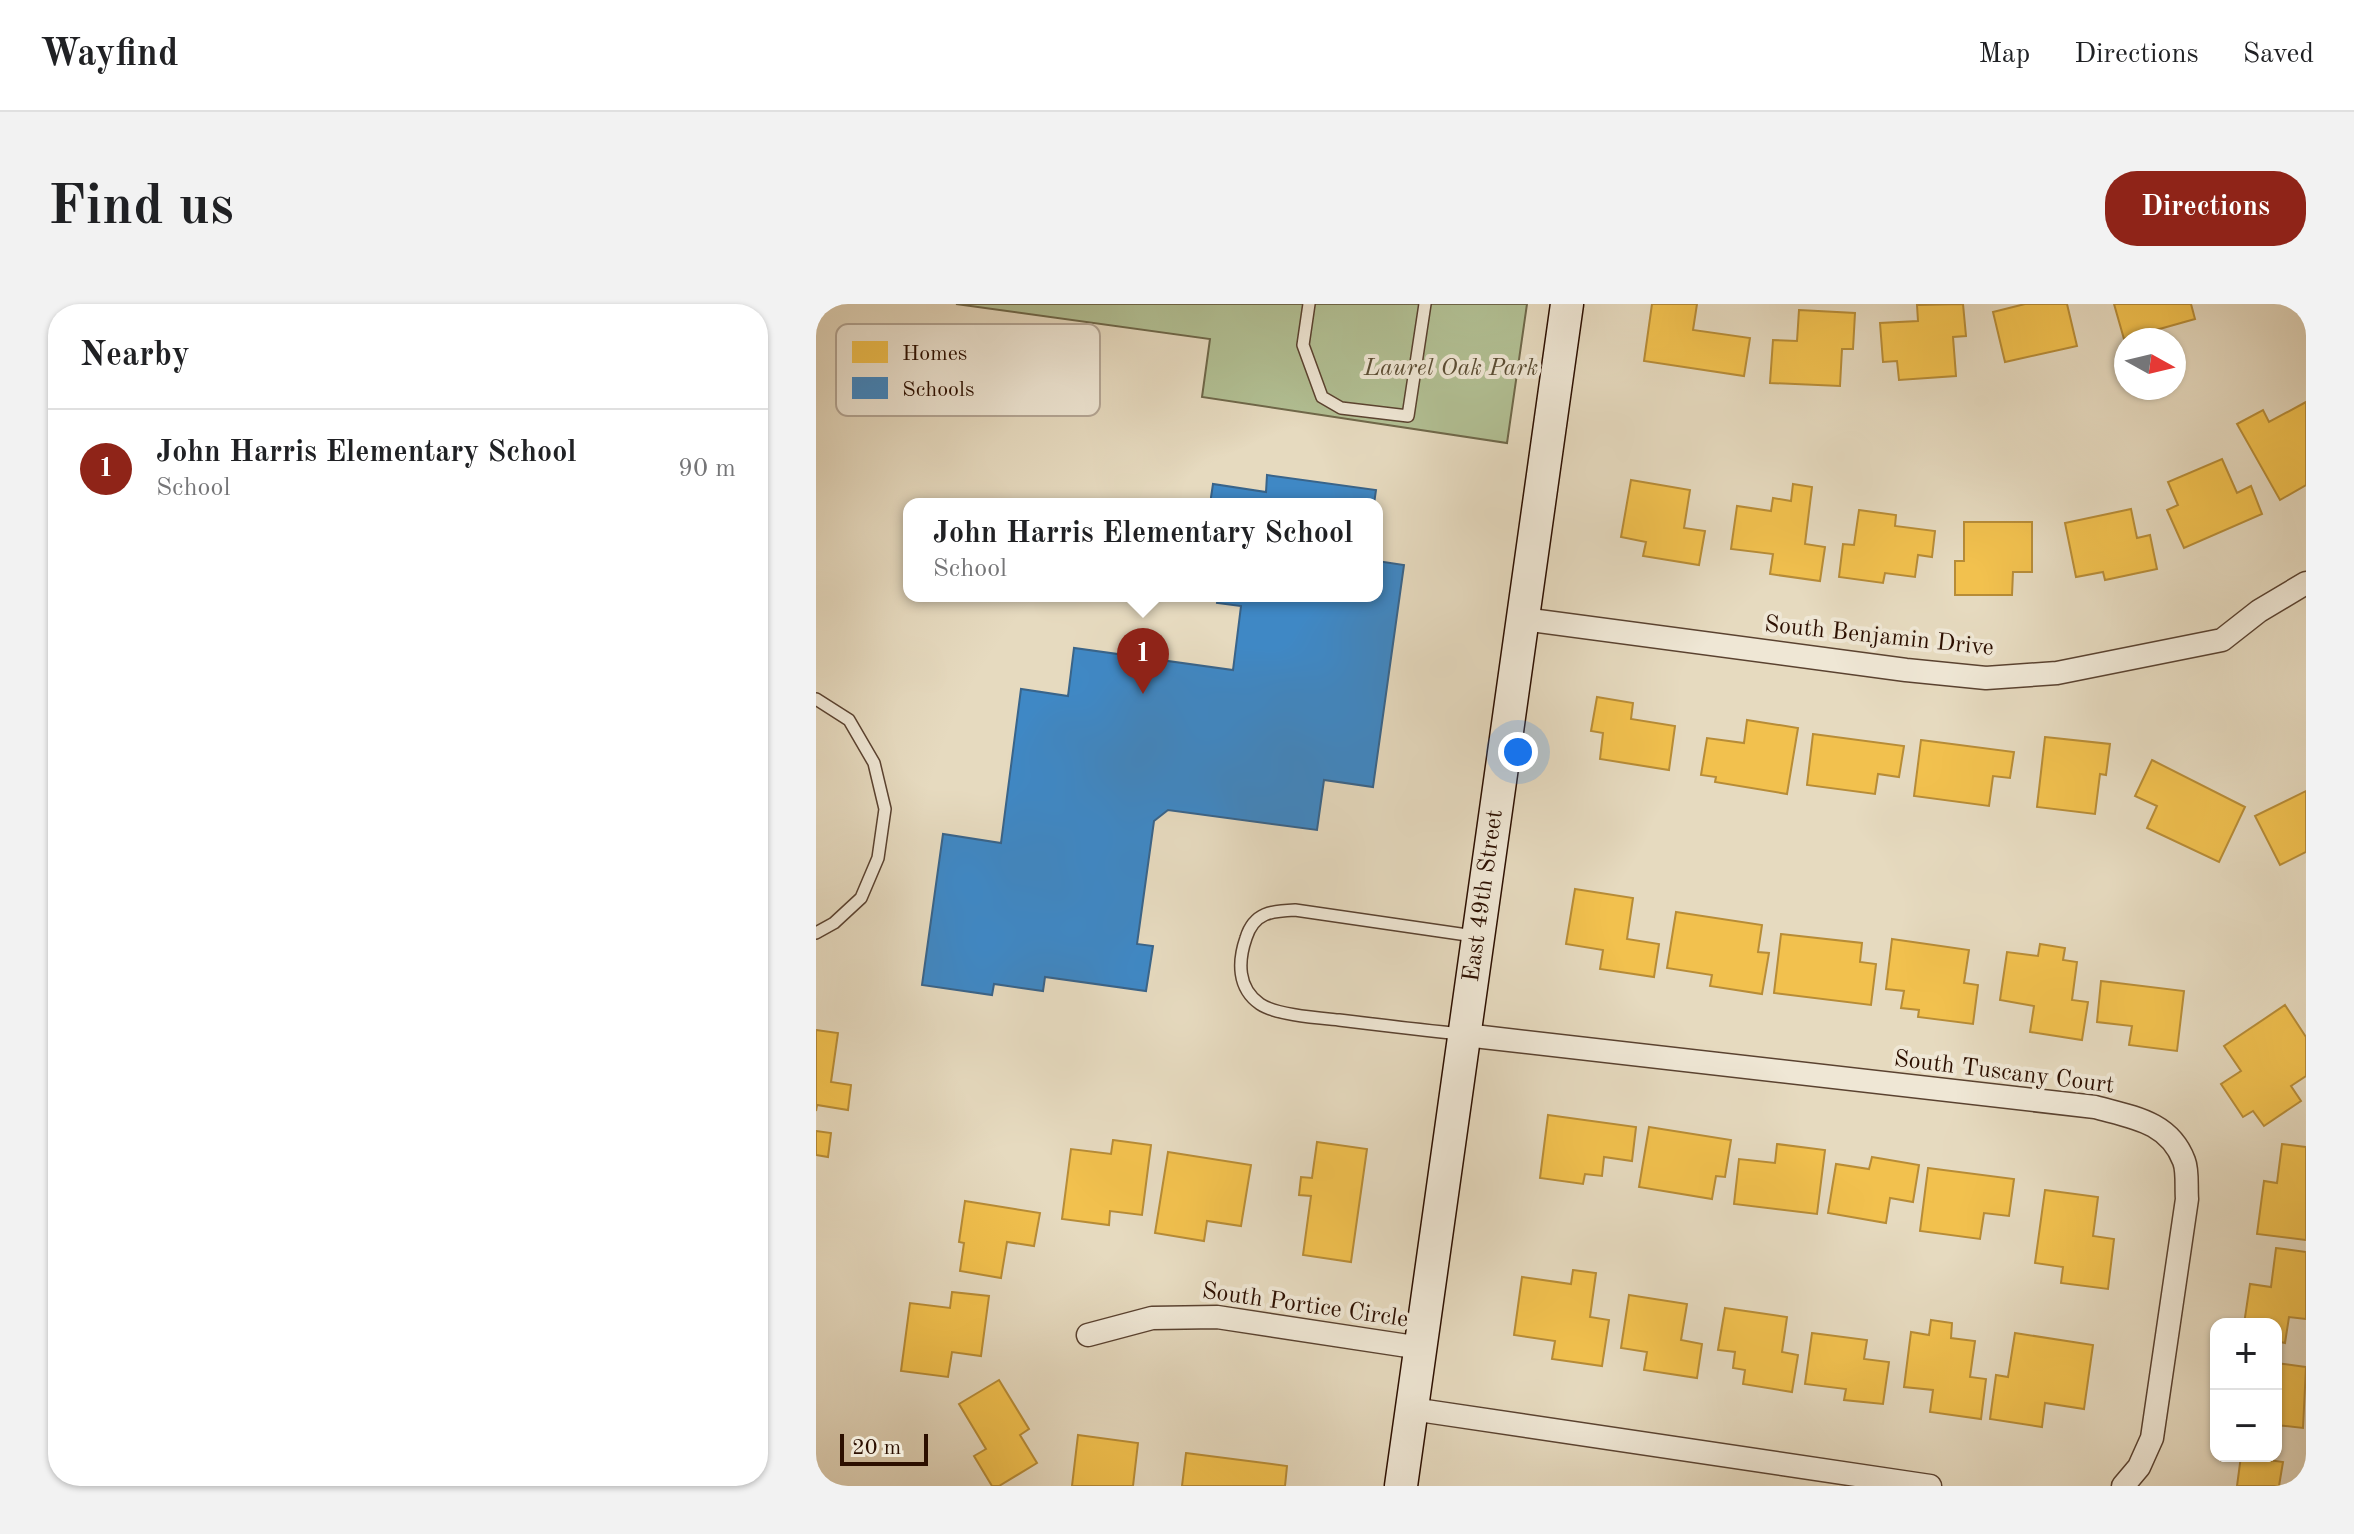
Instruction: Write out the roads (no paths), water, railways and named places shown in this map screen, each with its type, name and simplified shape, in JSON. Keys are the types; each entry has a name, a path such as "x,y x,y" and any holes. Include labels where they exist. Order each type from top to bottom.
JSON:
{"street":[{"name":"East 49th Street","path":"1401,1486 1567,304"},
{"name":"South Benjamin Drive","path":"1523,619 1986,678 2057,673 2222,640 2259,611 2306,583"},
{"name":"South Tuscany Court","path":"1465,1035 2095,1107 2150,1122 2170,1139 2184,1162 2187,1199 2152,1438 2139,1467 2123,1486"},
{"name":"South Portice Circle","path":"1088,1335 1152,1318 1217,1317 1421,1348"},
{"path":"1412,1409 1930,1486"}],"lane":[{"path":"1309,304 1303,345 1322,397 1341,408 1408,416 1425,304"},
{"path":"816,699 849,720 874,763 885,809 878,858 861,898 834,923 816,933"},
{"path":"1465,1035 1296,1015 1261,1005 1243,985 1239,960 1248,932 1261,916 1270,911 1295,910 1479,937"}],"place":[{"name":"John Harris Elementary School","path":"1143,694"}],"park label":[{"name":"Laurel Oak Park","path":"1451,369"}]}
